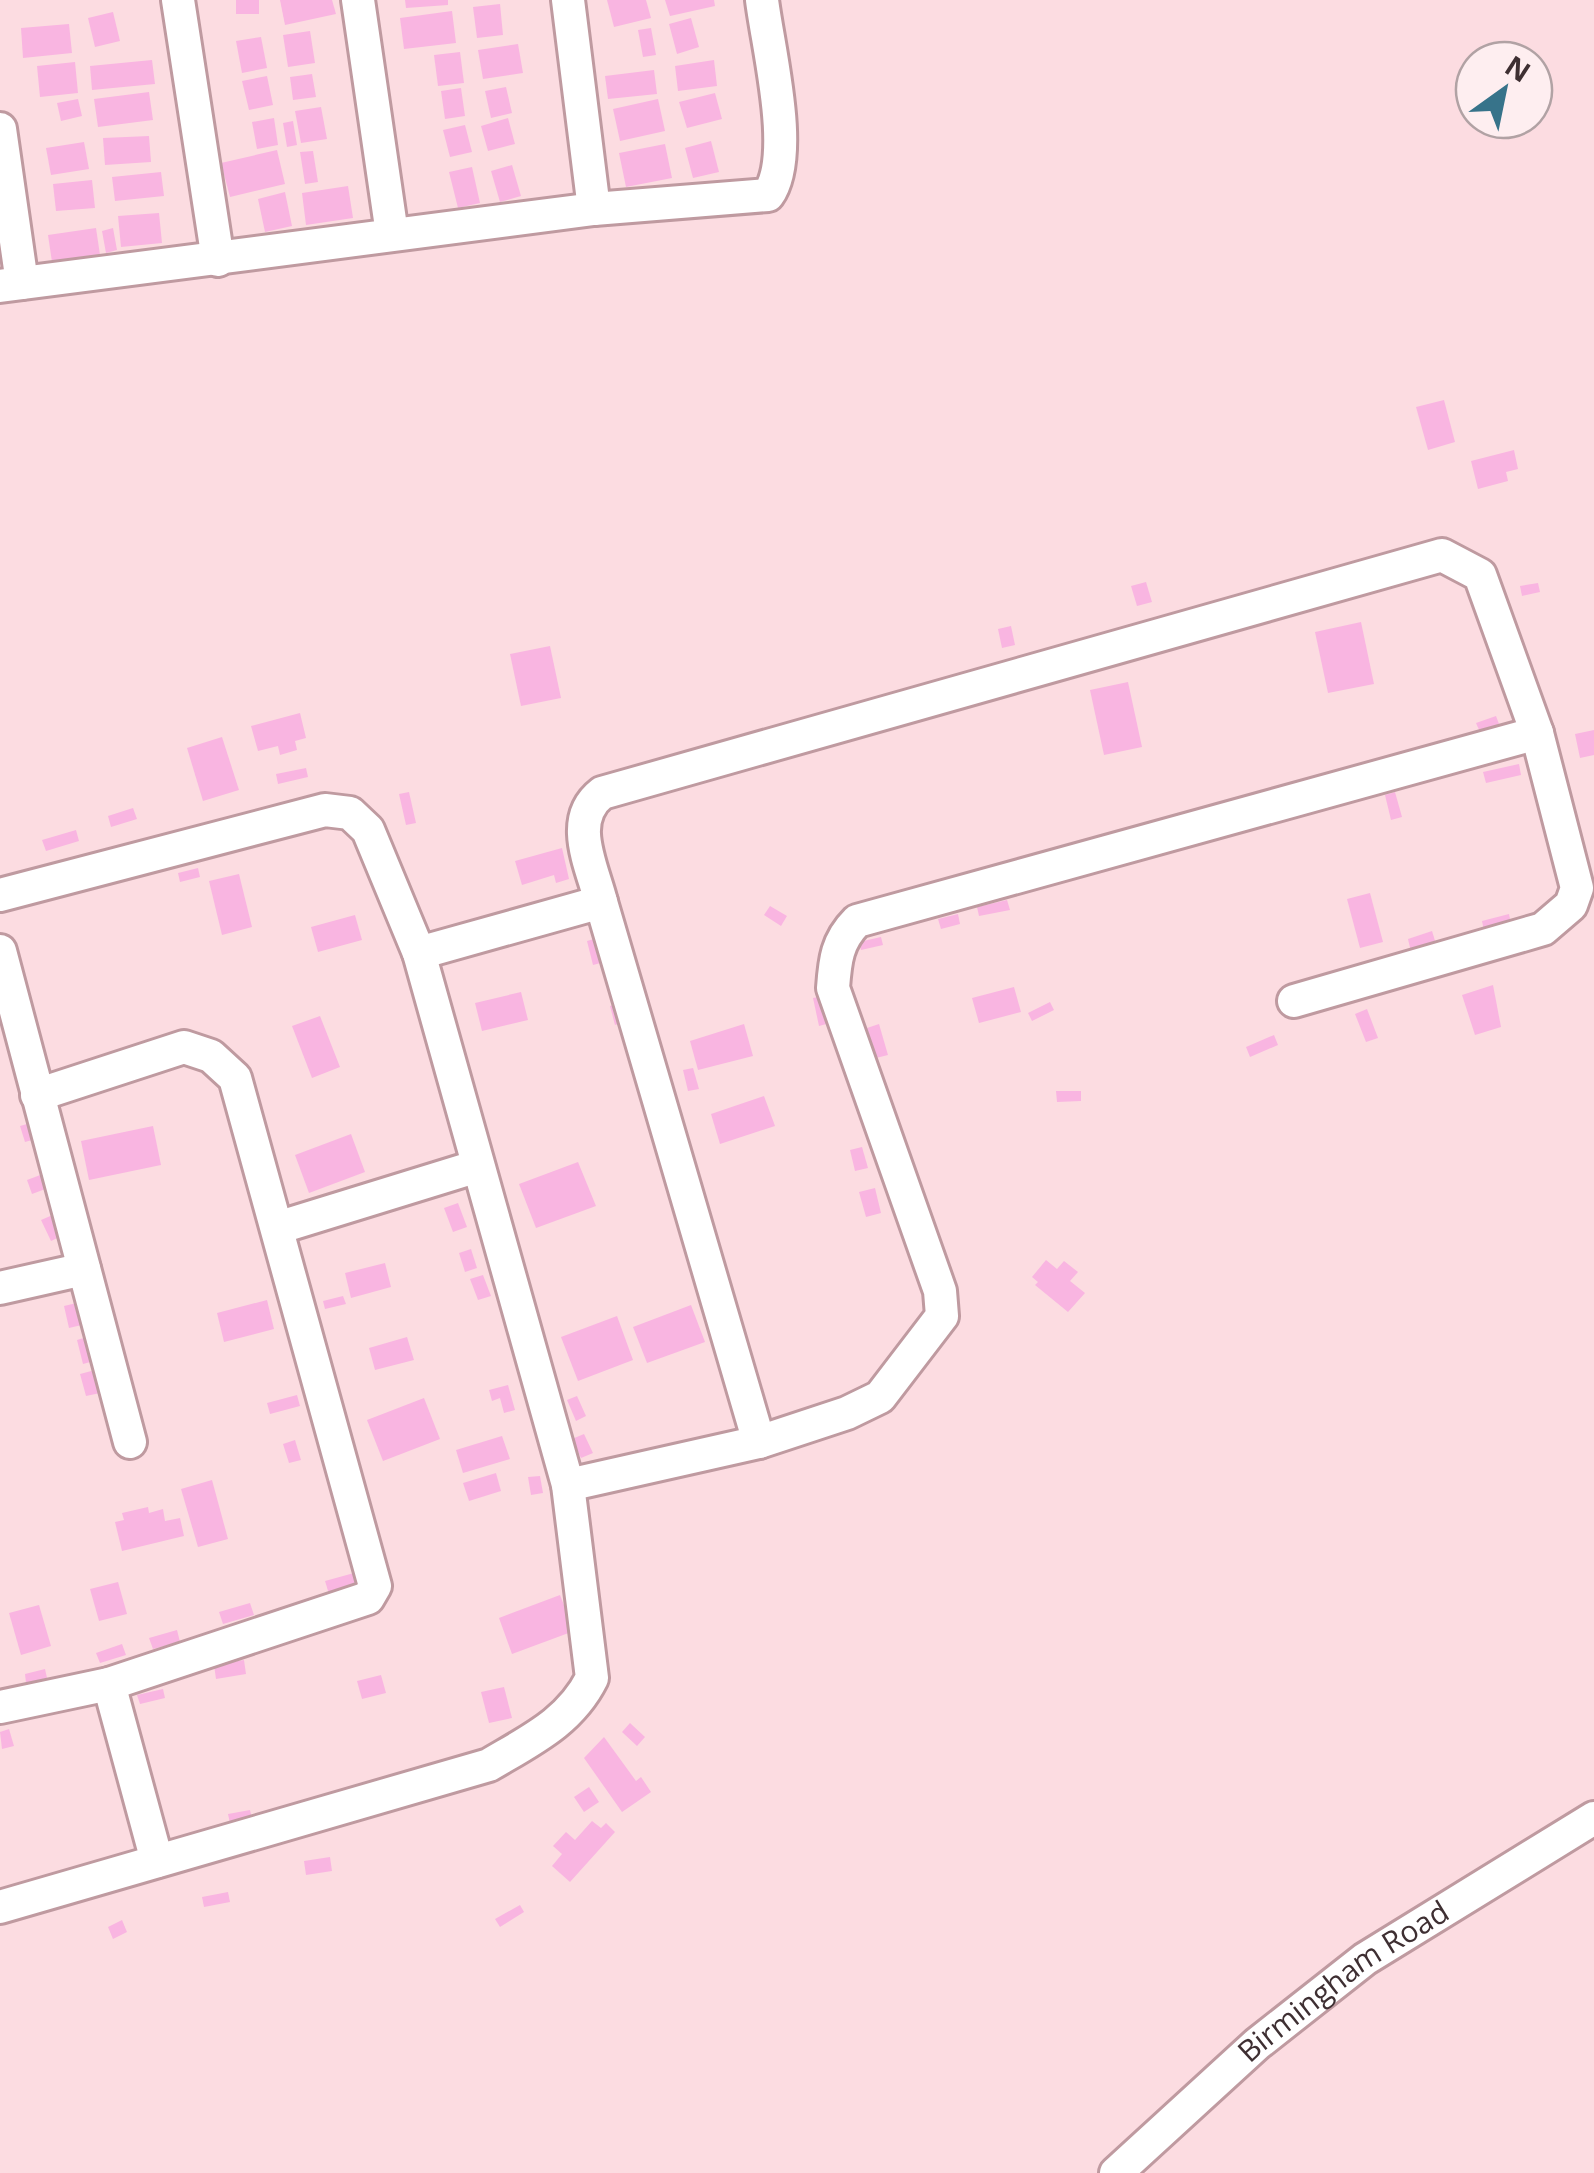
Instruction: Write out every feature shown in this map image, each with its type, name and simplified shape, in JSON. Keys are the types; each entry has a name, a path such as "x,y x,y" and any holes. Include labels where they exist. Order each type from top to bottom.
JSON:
{"street":[{"path":"178,0 218,260"},
{"path":"358,0 392,234"},
{"path":"568,0 594,209"},
{"path":"0,129 11,284 594,209 768,195 777,183 782,153 762,0"},
{"path":"759,1442 601,902 582,828 588,804 602,794 1442,555 1480,575 1537,733 1577,888 1571,906 1542,929 1294,1002"},
{"path":"568,1485 759,1442 880,1397 942,1316 940,1291 833,988 836,954 843,935 857,921 1537,733"},
{"path":"0,895 325,810 350,814 368,830 420,953 568,1485 592,1678 580,1702 556,1726 490,1765 0,1906"},
{"path":"420,953 601,902"},
{"path":"0,950 130,1442"},
{"path":"0,1706 109,1684 368,1598 375,1586 235,1078 211,1056 184,1048 37,1095"},
{"path":"277,1228 478,1166"},
{"path":"0,1288 84,1268"},
{"path":"109,1684 157,1861"},
{"name":"Birmingham Road","path":"1116,2173 1257,2044 1365,1959 1594,1818"}],"building":[{"path":"236,0 259,0 259,14 236,14"},
{"path":"280,0 332,0 336,14 285,25"},
{"path":"405,0 448,0 448,5 406,8"},
{"path":"607,0 646,0 651,18 614,27"},
{"path":"665,0 714,0 715,6 670,16"},
{"path":"500,4 503,35 477,38 473,7"},
{"path":"452,11 456,43 404,49 400,18"},
{"path":"113,12 120,41 95,47 88,18"},
{"path":"691,18 699,47 677,54 669,24"},
{"path":"69,24 72,53 23,58 21,28"},
{"path":"651,28 656,55 643,57 638,30"},
{"path":"310,31 315,63 288,67 283,35"},
{"path":"261,37 267,68 242,73 236,41"},
{"path":"518,44 523,73 483,79 478,50"},
{"path":"460,52 464,83 438,86 434,55"},
{"path":"152,60 155,84 92,90 90,66"},
{"path":"714,60 717,86 678,91 675,66"},
{"path":"75,62 78,93 40,97 37,66"},
{"path":"654,70 657,94 608,99 605,76"},
{"path":"312,74 316,97 293,100 290,77"},
{"path":"267,76 273,105 249,110 242,81"},
{"path":"506,87 512,113 491,118 485,91"},
{"path":"461,88 465,116 445,119 441,91"},
{"path":"149,92 153,120 98,127 94,99"},
{"path":"715,93 722,119 687,128 679,102"},
{"path":"78,99 82,116 61,121 57,103"},
{"path":"658,99 665,131 620,141 613,109"},
{"path":"321,107 327,139 301,143 295,111"},
{"path":"274,118 278,145 257,149 252,122"},
{"path":"508,118 515,144 488,151 481,126"},
{"path":"293,121 297,145 287,147 283,123"},
{"path":"465,125 472,152 450,157 443,130"},
{"path":"149,136 151,162 105,165 103,138"},
{"path":"711,141 719,172 693,178 685,148"},
{"path":"84,142 89,169 51,175 46,148"},
{"path":"665,144 672,178 626,187 619,153"},
{"path":"277,150 285,184 230,197 221,163"},
{"path":"313,151 318,182 305,184 300,152"},
{"path":"512,165 521,196 500,202 491,171"},
{"path":"472,167 480,203 458,208 449,172"},
{"path":"161,172 164,196 115,201 112,177"},
{"path":"92,180 95,208 56,211 53,184"},
{"path":"348,186 353,218 306,225 302,193"},
{"path":"285,192 292,226 265,232 258,199"},
{"path":"159,213 162,243 121,247 118,216"},
{"path":"96,228 100,255 52,262 48,235"},
{"path":"113,228 117,250 106,253 102,231"},
{"path":"1444,400 1455,442 1428,450 1416,407"},
{"path":"1514,450 1518,469 1506,472 1508,481 1478,489 1471,461"},
{"path":"1146,582 1152,602 1137,606 1131,586"},
{"path":"1538,583 1540,592 1522,596 1520,586"},
{"path":"1361,622 1374,684 1328,693 1315,632"},
{"path":"1011,626 1015,645 1002,648 998,629"},
{"path":"550,646 561,698 521,706 510,654"},
{"path":"1128,682 1142,747 1104,755 1090,690"},
{"path":"300,713 306,738 295,741 297,750 280,755 278,746 258,751 251,726"},
{"path":"1496,716 1499,724 1480,732 1476,723"},
{"path":"1594,730 1594,755 1580,758 1575,734"},
{"path":"222,737 239,790 203,801 187,748"},
{"path":"1519,764 1521,775 1486,783 1483,772"},
{"path":"306,768 308,777 278,784 276,774"},
{"path":"409,792 416,823 406,825 399,794"},
{"path":"1395,792 1402,817 1391,820 1385,795"},
{"path":"133,808 137,819 111,827 108,816"},
{"path":"76,830 79,841 46,851 42,840"},
{"path":"562,848 569,879 556,883 554,875 522,885 515,861"},
{"path":"198,868 200,877 180,882 178,873"},
{"path":"239,874 252,927 222,935 209,881"},
{"path":"1370,893 1383,942 1360,948 1347,899"},
{"path":"1007,900 1010,910 979,916 977,907"},
{"path":"770,906 787,916 781,926 764,915"},
{"path":"958,914 960,924 941,929 938,919"},
{"path":"1509,914 1511,924 1484,931 1482,921"},
{"path":"355,915 362,940 318,952 311,927"},
{"path":"1432,931 1436,944 1411,952 1408,939"},
{"path":"601,937 608,961 593,965 587,941"},
{"path":"881,937 883,945 861,950 859,942"},
{"path":"1493,985 1501,1027 1475,1035 1462,995"},
{"path":"1014,987 1021,1012 979,1023 972,998"},
{"path":"521,992 528,1020 482,1031 475,1003"},
{"path":"824,996 830,1023 819,1026 813,998"},
{"path":"1050,1002 1054,1010 1032,1021 1028,1013"},
{"path":"620,1003 625,1022 615,1025 610,1006"},
{"path":"1367,1009 1378,1038 1366,1042 1355,1014"},
{"path":"320,1016 340,1067 312,1078 292,1026"},
{"path":"744,1024 753,1056 698,1070 690,1041"},
{"path":"879,1024 888,1055 876,1058 867,1028"},
{"path":"1274,1035 1278,1045 1250,1057 1246,1047"},
{"path":"693,1068 699,1089 688,1091 683,1070"},
{"path":"1056,1091 1081,1091 1081,1101 1057,1102"},
{"path":"764,1096 775,1126 720,1144 711,1114"},
{"path":"34,1122 39,1138 25,1142 20,1126"},
{"path":"153,1126 161,1165 89,1180 81,1141"},
{"path":"351,1134 365,1172 309,1193 295,1155"},
{"path":"862,1147 868,1168 855,1171 850,1150"},
{"path":"578,1162 596,1206 536,1228 519,1184"},
{"path":"43,1174 48,1188 32,1194 27,1180"},
{"path":"875,1188 881,1213 866,1217 859,1192"},
{"path":"458,1203 467,1227 453,1232 444,1208"},
{"path":"55,1214 64,1235 51,1241 41,1220"},
{"path":"471,1249 477,1268 465,1272 459,1253"},
{"path":"1046,1260 1057,1269 1064,1261 1078,1272 1070,1281 1085,1293 1068,1312 1035,1285 1038,1282 1032,1277"},
{"path":"385,1263 391,1287 351,1298 345,1273"},
{"path":"483,1275 491,1296 478,1300 470,1279"},
{"path":"343,1296 346,1304 325,1309 323,1301"},
{"path":"267,1300 274,1329 224,1342 217,1313"},
{"path":"85,1301 90,1323 69,1328 64,1306"},
{"path":"691,1305 705,1342 647,1363 633,1327"},
{"path":"617,1316 633,1360 578,1381 561,1337"},
{"path":"94,1335 101,1359 83,1364 77,1340"},
{"path":"407,1337 414,1360 375,1370 369,1348"},
{"path":"99,1369 105,1392 86,1396 80,1374"},
{"path":"508,1385 515,1410 504,1413 500,1398 492,1401 489,1390"},
{"path":"297,1395 300,1406 270,1414 267,1403"},
{"path":"577,1396 586,1416 576,1421 567,1400"},
{"path":"424,1398 440,1439 383,1461 367,1420"},
{"path":"584,1434 593,1453 581,1458 572,1439"},
{"path":"502,1436 510,1459 463,1473 456,1450"},
{"path":"295,1440 301,1460 289,1463 283,1444"},
{"path":"496,1473 501,1491 469,1501 463,1483"},
{"path":"540,1476 543,1493 531,1495 528,1477"},
{"path":"212,1480 228,1539 198,1547 181,1489"},
{"path":"148,1507 149,1513 163,1509 165,1521 180,1518 184,1536 122,1551 115,1522 124,1520 122,1513"},
{"path":"354,1573 358,1585 329,1594 325,1581"},
{"path":"118,1582 127,1614 99,1621 90,1589"},
{"path":"560,1595 574,1631 512,1654 499,1618"},
{"path":"250,1603 254,1615 223,1624 219,1612"},
{"path":"39,1605 51,1646 21,1655 9,1613"},
{"path":"177,1630 180,1642 153,1649 149,1638"},
{"path":"122,1644 126,1655 100,1663 96,1653"},
{"path":"244,1660 246,1674 216,1679 214,1665"},
{"path":"45,1669 47,1678 26,1683 25,1674"},
{"path":"381,1675 386,1693 362,1699 357,1681"},
{"path":"504,1687 512,1718 489,1723 481,1692"},
{"path":"163,1689 165,1698 140,1704 137,1695"},
{"path":"630,1723 645,1737 637,1746 622,1732"},
{"path":"9,1729 14,1746 2,1749 0,1732"},
{"path":"604,1737 636,1781 641,1777 651,1792 622,1812 584,1758"},
{"path":"589,1787 599,1802 584,1812 574,1797"},
{"path":"250,1810 253,1823 231,1828 228,1814"},
{"path":"592,1821 601,1828 606,1823 615,1832 570,1882 552,1866 562,1854 553,1846 566,1832 575,1840"},
{"path":"330,1857 332,1871 306,1875 304,1861"},
{"path":"228,1892 230,1902 204,1907 202,1897"},
{"path":"520,1905 524,1912 500,1927 495,1919"},
{"path":"122,1920 127,1932 113,1939 108,1927"}]}
